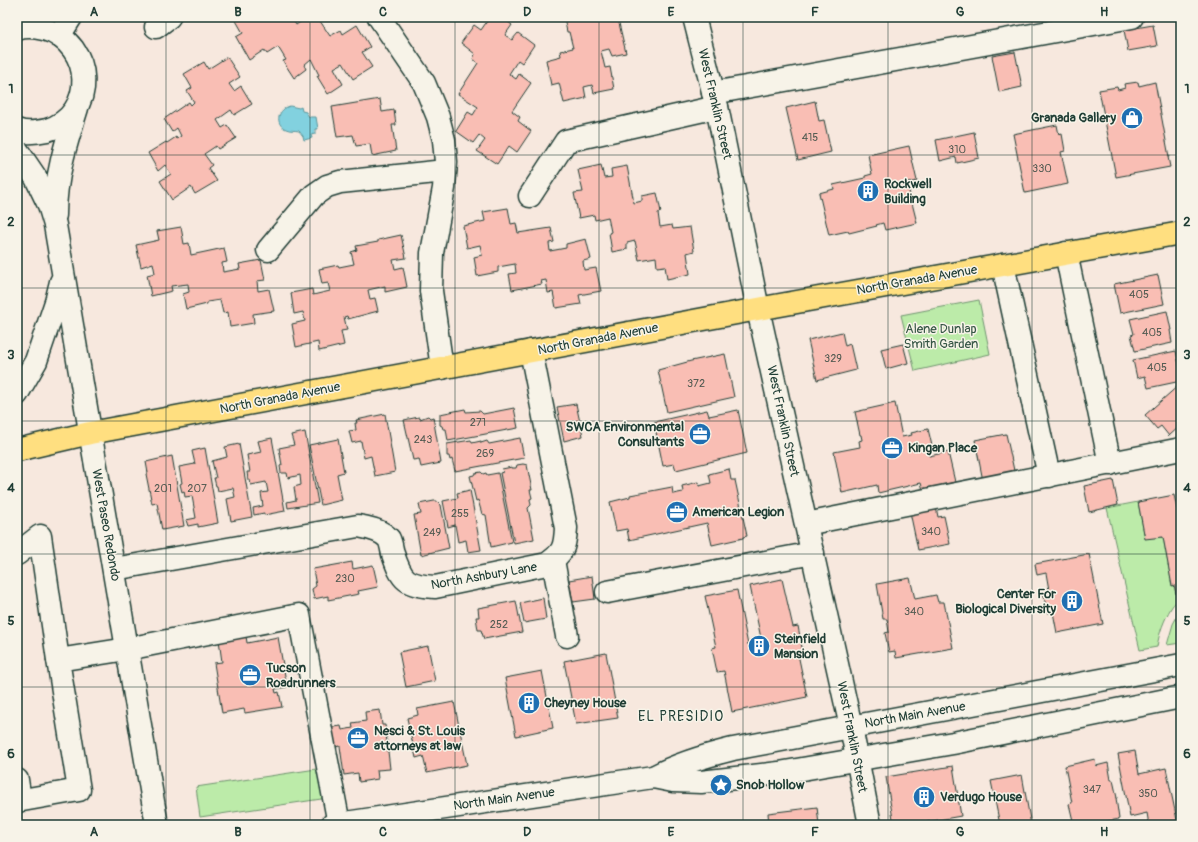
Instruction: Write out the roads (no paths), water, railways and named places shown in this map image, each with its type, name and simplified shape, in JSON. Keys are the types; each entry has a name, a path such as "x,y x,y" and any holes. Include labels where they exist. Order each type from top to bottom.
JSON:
{"main road":[{"name":"North Granada Avenue","path":"17,450 90,433 758,309 1181,233"}],"street":[{"path":"59,36 71,17"},
{"path":"379,17 424,82 438,117 444,140 446,162 444,188 432,254 431,291 442,368"},
{"path":"530,196 566,141 715,100 1132,17"},
{"name":"West Franklin Street","path":"695,19 715,100 758,309 858,759 870,825"},
{"path":"17,30 37,27 54,32 68,41 78,55 83,71 84,88 64,148 56,188 55,224"},
{"path":"17,130 37,132 54,128 68,118 78,104"},
{"path":"17,150 36,178 49,205 55,224"},
{"path":"268,250 314,195 327,186 340,182 445,171"},
{"name":"West Paseo Redondo","path":"55,224 157,825"},
{"path":"1066,253 1110,464"},
{"path":"17,394 36,361 50,322 62,275 61,259"},
{"path":"1004,265 1049,476"},
{"name":"North Ashbury Lane","path":"114,569 358,526 376,529 388,539 402,577 416,586 435,587 547,564 559,555 565,541 566,528 531,351"},
{"path":"806,524 1181,450"},
{"path":"17,554 40,536 79,790 18,794"},
{"path":"607,592 813,553"},
{"path":"553,560 567,636"},
{"path":"58,660 128,649 299,615 335,824"},
{"name":"North Main Avenue","path":"653,777 674,766 733,749 1181,665"},
{"name":"North Main Avenue","path":"335,824 653,777 674,781 702,782 779,773 953,742 1181,697"}],"water":[{"path":"290,106 301,107 302,111 306,112 309,117 316,117 318,129 315,129 315,134 311,135 312,138 304,140 299,131 288,130 282,127 279,120 280,113"}],"place":[{"name":"Granada Gallery","path":"1132,118"},
{"name":"Rockwell Building","path":"868,191"},
{"name":"SWCA Environmental Consultants","path":"700,434"},
{"name":"Kingan Place","path":"892,448"},
{"name":"American Legion","path":"677,512"},
{"name":"Center For Biological Diversity","path":"1072,601"},
{"name":"Steinfield Mansion","path":"759,646"},
{"name":"Tucson Roadrunners","path":"250,675"},
{"name":"Cheyney House","path":"529,703"},
{"name":"Nesci & St. Louis attorneys at law","path":"358,738"},
{"name":"Snob Hollow","path":"721,785"},
{"name":"Verdugo House","path":"924,797"}],"district":[{"name":"EL PRESIDIO","path":"681,716"}],"park label":[{"name":"Alene Dunlap Smith Garden","path":"941,336"}]}
